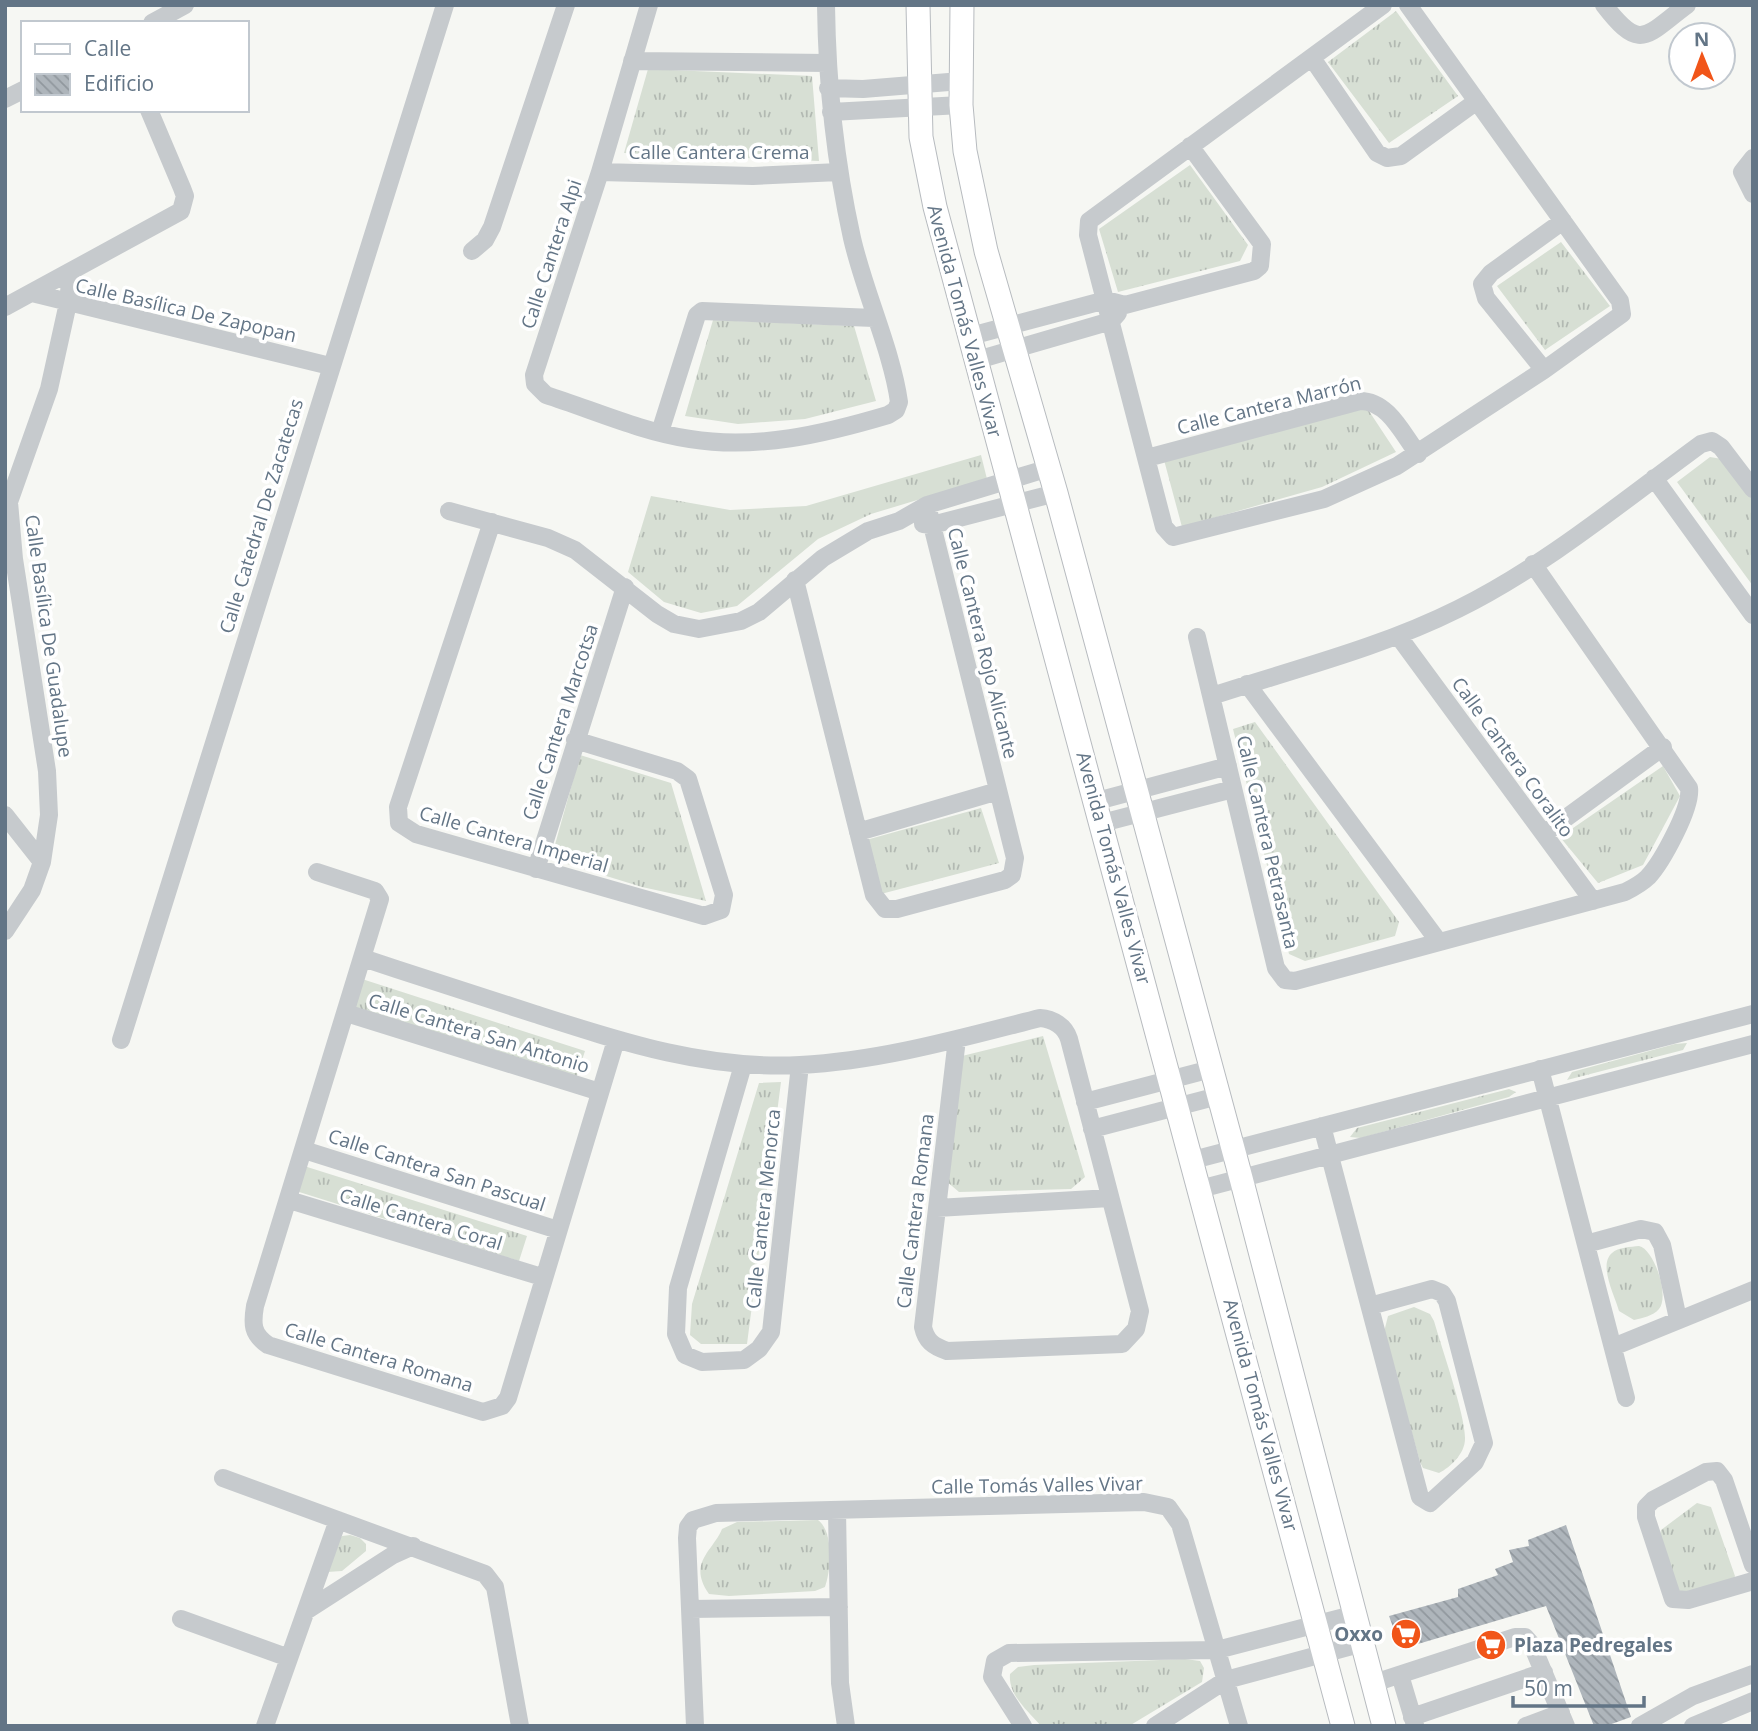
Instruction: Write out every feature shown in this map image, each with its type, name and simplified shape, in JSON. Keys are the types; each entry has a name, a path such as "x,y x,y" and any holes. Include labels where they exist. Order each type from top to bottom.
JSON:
{"main road":[{"name":"Avenida Tomás Valles Vivar","path":"918,5 920,108 927,171 967,337 1100,812 1343,1726"},
{"name":"Avenida Tomás Valles Vivar","path":"962,5 961,105 972,192 1012,350 1056,493 1234,1150 1384,1726"}],"street":[{"path":"156,21 185,5"},
{"name":"Calle Catedral De Zacatecas","path":"121,1040 444,5"},
{"path":"472,251 485,240 492,227 566,5"},
{"name":"Calle Cantera Alpi","path":"649,5 600,172 534,375 535,384 546,395 660,432 690,439 771,441 813,435 887,415 896,410 898,393 852,239 839,172 828,88 826,5"},
{"path":"1384,5 1089,221 1088,234 1164,527 1168,533 1178,537 1324,499 1418,454 1544,370 1618,318 1623,310 1620,301 1408,5"},
{"path":"1604,5 1624,31 1638,35 1650,32 1687,5"},
{"path":"1312,58 1377,153 1387,158 1401,156 1477,101"},
{"path":"632,61 827,63"},
{"path":"828,88 961,81"},
{"path":"886,87 888,110"},
{"path":"5,99 21,91"},
{"path":"831,112 961,105"},
{"path":"5,307 181,211 184,203 183,188 150,112"},
{"path":"967,337 1106,300 1125,305 1254,271 1263,259 1262,244 1190,146"},
{"path":"1753,158 1742,172 1753,194"},
{"name":"Calle Cantera Crema","path":"600,172 753,176 839,172"},
{"path":"1544,370 1486,298 1482,284 1491,273 1563,221"},
{"name":"Calle Basílica De Guadalupe","path":"5,931 32,890 42,862 49,815 47,771 7,499 49,389 68,303 71,272"},
{"name":"Calle Basílica De Zapopan","path":"32,293 330,366"},
{"path":"974,361 1111,321 1125,305"},
{"path":"660,432 697,315 702,311 874,318"},
{"path":"1045,317 1051,339"},
{"name":"Calle Cantera Marrón","path":"1147,458 1360,401 1374,401 1384,409 1418,454"},
{"path":"1212,695 1399,637 1508,582 1701,444 1712,441 1721,447 1753,489"},
{"path":"449,511 492,522 575,550 666,619 699,629 741,621 759,612 795,580 844,543 927,505 1049,468"},
{"path":"1654,478 1753,615"},
{"path":"977,490 983,512"},
{"path":"899,520 932,525 1056,493"},
{"name":"Calle Cantera Rojo Alicante","path":"795,580 874,895 885,909 897,909 1005,880 1012,874 1015,858 927,505"},
{"name":"Calle Cantera Imperial","path":"492,522 396,817 405,829 416,834 536,869 704,915 721,910 724,895 688,779 677,771 575,740"},
{"name":"Calle Cantera Petrasanta","path":"1198,637 1276,968 1285,980 1295,981 1625,892 1650,875 1689,804 1689,788 1534,564"},
{"name":"Calle Cantera Marcotsa","path":"536,869 625,587"},
{"name":"Calle Cantera Coralito","path":"1399,637 1593,901"},
{"name":"Calle Cantera Petrasanta","path":"1247,684 1439,942"},
{"path":"1544,834 1663,747"},
{"path":"1100,812 1139,801 1167,782 1228,766"},
{"path":"1167,782 1172,805"},
{"path":"1139,801 1172,805 1233,789"},
{"path":"858,832 998,791"},
{"path":"5,815 42,862"},
{"name":"Calle Cantera Romana","path":"317,872 375,891 380,899 255,1306 252,1326 257,1337 268,1345 483,1412 502,1406 508,1398 542,1277 616,1040"},
{"name":"Calle Cantera Romana","path":"363,958 616,1040 679,1056 743,1065 800,1065 913,1050 1040,1018 1053,1021 1067,1033 1140,1321 1130,1338 1111,1346 957,1351 947,1351 929,1342 923,1327 957,1039"},
{"name":"Calle Cantera San Antonio","path":"346,1013 600,1092"},
{"path":"1193,1160 1753,1014"},
{"path":"1200,1189 1753,1044"},
{"name":"Calle Cantera Menorca","path":"743,1065 678,1288 678,1345 685,1355 702,1362 744,1360 759,1349 771,1332 800,1065"},
{"path":"1085,1102 1211,1069"},
{"path":"1540,1069 1626,1398"},
{"path":"1141,1087 1148,1114"},
{"path":"1092,1129 1218,1096"},
{"path":"1322,1126 1420,1497 1430,1503 1475,1462 1484,1443 1447,1301 1442,1293 1432,1289 1370,1306"},
{"name":"Calle Cantera San Pascual","path":"304,1150 558,1230"},
{"path":"937,1208 1110,1198"},
{"name":"Calle Cantera Coral","path":"289,1200 542,1277"},
{"path":"1586,1244 1641,1229 1655,1232 1662,1245 1678,1319"},
{"path":"1613,1347 1753,1290"},
{"path":"1753,1565 1724,1480 1717,1471 1706,1472 1653,1500 1646,1507 1646,1517 1673,1600 1688,1600 1753,1581"},
{"path":"223,1478 477,1570 491,1580 495,1587 520,1726"},
{"name":"Calle Tomás Valles Vivar","path":"695,1726 687,1538 693,1520 716,1513 1144,1502 1168,1507 1180,1524 1239,1726"},
{"path":"837,1510 840,1683 846,1726"},
{"path":"265,1726 338,1520"},
{"path":"306,1611 393,1555 413,1546"},
{"path":"690,1609 839,1606"},
{"path":"1023,1726 992,1676 995,1661 1000,1656 1009,1653 1217,1650 1356,1614"},
{"path":"181,1619 289,1658"},
{"path":"1271,1636 1280,1665"},
{"path":"1374,1684 1521,1636 1532,1644 1563,1719 1526,1726"},
{"path":"1155,1726 1226,1680 1363,1643"},
{"path":"1400,1675 1413,1721 1544,1672"},
{"path":"1640,1726 1693,1696 1753,1674"},
{"path":"1693,1726 1753,1701"}],"green space":[{"path":"1396,11 1458,96 1389,143 1328,62"},
{"path":"648,69 812,76 819,161 624,153"},
{"path":"1190,165 1248,245 1240,261 1118,292 1099,229"},
{"path":"1561,242 1610,306 1545,350 1497,286"},
{"path":"713,320 854,326 876,401 805,419 738,424 685,416"},
{"path":"1367,408 1396,452 1322,487 1182,527 1164,460"},
{"path":"981,455 987,479 871,514 818,539 737,606 701,613 664,602 628,572 651,496 730,510 806,506"},
{"path":"1710,457 1722,459 1753,500 1753,586 1677,482"},
{"path":"1255,722 1399,922 1395,936 1305,961 1289,954 1233,729"},
{"path":"580,755 671,783 706,901 642,887 551,859"},
{"path":"1663,766 1680,796 1643,865 1598,883 1560,837"},
{"path":"981,808 999,863 881,894 866,840"},
{"path":"362,979 585,1051 576,1078 353,1007"},
{"path":"1043,1036 1085,1177 1071,1189 959,1192 945,1180 962,1056"},
{"path":"1687,1043 1683,1050 1567,1080 1572,1072"},
{"path":"781,1082 747,1344 701,1344 690,1335 692,1304 759,1083"},
{"path":"1509,1089 1516,1092 1509,1097 1361,1138 1350,1137 1357,1128"},
{"path":"304,1166 527,1236 519,1261 296,1191"},
{"path":"1639,1246 1645,1249 1655,1264 1663,1294 1657,1311 1634,1320 1619,1311 1609,1281 1607,1265 1608,1258 1615,1251"},
{"path":"1414,1307 1430,1314 1434,1321 1464,1429 1465,1439 1460,1454 1439,1473 1423,1468 1420,1462 1384,1332 1388,1316"},
{"path":"1697,1503 1711,1507 1735,1576 1732,1584 1682,1598 1659,1540 1661,1530"},
{"path":"818,1520 827,1533 829,1542 830,1561 825,1587 815,1591 729,1596 709,1594 700,1574 701,1566 722,1529 737,1522"},
{"path":"342,1536 360,1538 366,1544 366,1551 342,1571 327,1572 336,1542"},
{"path":"1185,1659 1200,1661 1204,1668 1202,1682 1129,1726 1041,1726 1020,1702 1010,1682 1010,1674 1018,1667"}],"building":[{"path":"1566,1525 1631,1717 1606,1726 1594,1726 1546,1606 1401,1649 1389,1616 1458,1597 1458,1589 1498,1575 1495,1569 1513,1562 1509,1550 1529,1546 1528,1540"}],"place":[{"name":"Oxxo","path":"1406,1634"},
{"name":"Plaza Pedregales","path":"1491,1645"}]}
